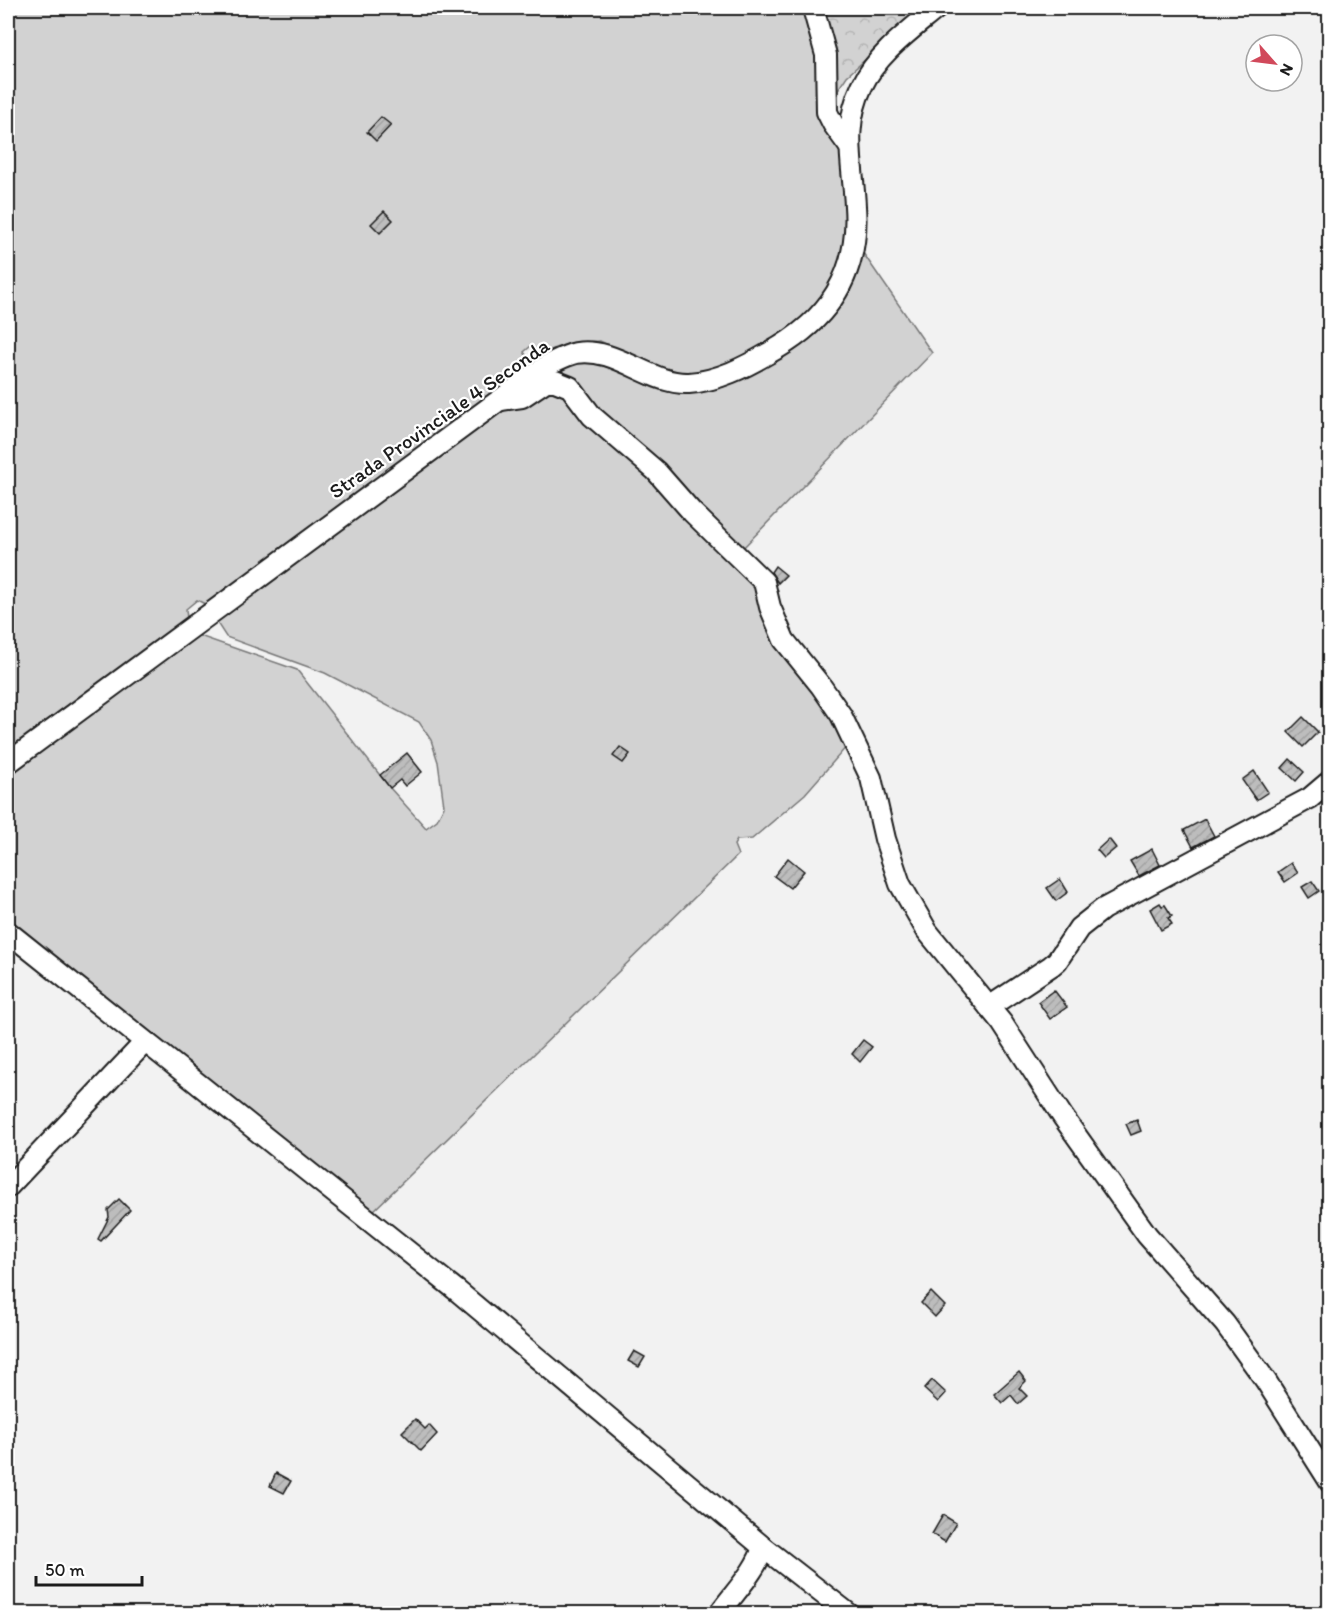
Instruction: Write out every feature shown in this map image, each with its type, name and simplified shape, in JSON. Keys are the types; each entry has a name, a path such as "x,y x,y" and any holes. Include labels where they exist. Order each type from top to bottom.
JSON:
{"street":[{"path":"813,8 826,55 827,112 832,124 849,146"},
{"name":"Strada Provinciale 4 Seconda","path":"8,763 547,365 577,353 601,355 674,382 689,383 709,380 744,367 794,338 814,322 828,307 840,288 847,273 852,252 856,208 849,146 850,125 863,84 892,47 937,8"},
{"path":"501,400 522,397 546,381 555,381 570,387 592,416 656,471 692,512 764,582 770,607 784,640 841,715 871,778 885,839 900,884 927,931 989,1007 1097,1166 1147,1234 1225,1324 1266,1381 1329,1482"},
{"path":"989,1007 1057,961 1079,928 1103,909 1310,798 1329,781"},
{"path":"8,932 455,1289 762,1547 849,1614"},
{"path":"8,1187 145,1042"},
{"path":"719,1614 755,1564 762,1547"}],"green space":[{"path":"8,8 810,8 840,150 847,210 847,229 843,250 831,285 806,317 767,345 720,368 704,372 674,373 657,368 600,341 571,343 540,356 531,346 524,352 531,363 207,605 197,600 186,609 187,619 8,750"},
{"path":"819,8 923,8 847,76 839,88 833,115"},
{"path":"861,250 932,353 741,550 546,375 572,365 592,362 611,367 656,389 684,392 697,390 757,370 803,343 828,319 849,290"},
{"path":"555,386 748,571 818,689 848,745 805,794 752,839 737,840 734,845 738,855 370,1214 8,923 8,774 197,635 297,670 390,788 426,828 437,820 444,806 438,762 431,740 419,722 325,673 226,637 215,620 505,405"}],"building":[{"path":"381,117 391,125 376,141 367,132"},
{"path":"384,211 393,220 380,233 371,224"},
{"path":"775,566 786,575 778,583 771,572"},
{"path":"1303,717 1318,732 1303,747 1288,732"},
{"path":"620,747 630,754 623,763 613,756"},
{"path":"407,753 422,772 405,786 400,780 390,788 380,775"},
{"path":"1290,759 1304,772 1296,781 1282,768"},
{"path":"1254,771 1268,792 1256,800 1242,780"},
{"path":"1205,819 1214,836 1193,847 1184,830"},
{"path":"1109,839 1116,848 1104,858 1097,850"},
{"path":"1152,849 1160,865 1139,876 1130,861"},
{"path":"788,858 804,871 790,888 774,876"},
{"path":"1291,863 1298,873 1285,882 1278,872"},
{"path":"1060,879 1068,892 1056,901 1047,888"},
{"path":"1312,881 1319,891 1309,898 1302,887"},
{"path":"1160,903 1162,906 1165,905 1172,916 1168,918 1172,924 1161,930 1150,909"},
{"path":"1054,990 1067,1007 1050,1019 1038,1002"},
{"path":"863,1040 872,1047 860,1062 852,1054"},
{"path":"1137,1120 1141,1131 1131,1135 1126,1124"},
{"path":"119,1199 130,1210 101,1241 98,1239 109,1217 108,1210"},
{"path":"931,1292 945,1306 935,1317 921,1303"},
{"path":"634,1351 645,1357 639,1367 628,1361"},
{"path":"1019,1372 1026,1381 1019,1388 1027,1396 1018,1404 1011,1395 1002,1403 994,1394"},
{"path":"932,1380 946,1393 938,1402 924,1389"},
{"path":"415,1419 425,1429 429,1425 437,1434 421,1451 402,1432"},
{"path":"276,1473 291,1481 284,1493 270,1486"},
{"path":"943,1515 956,1523 945,1542 932,1534"}]}
